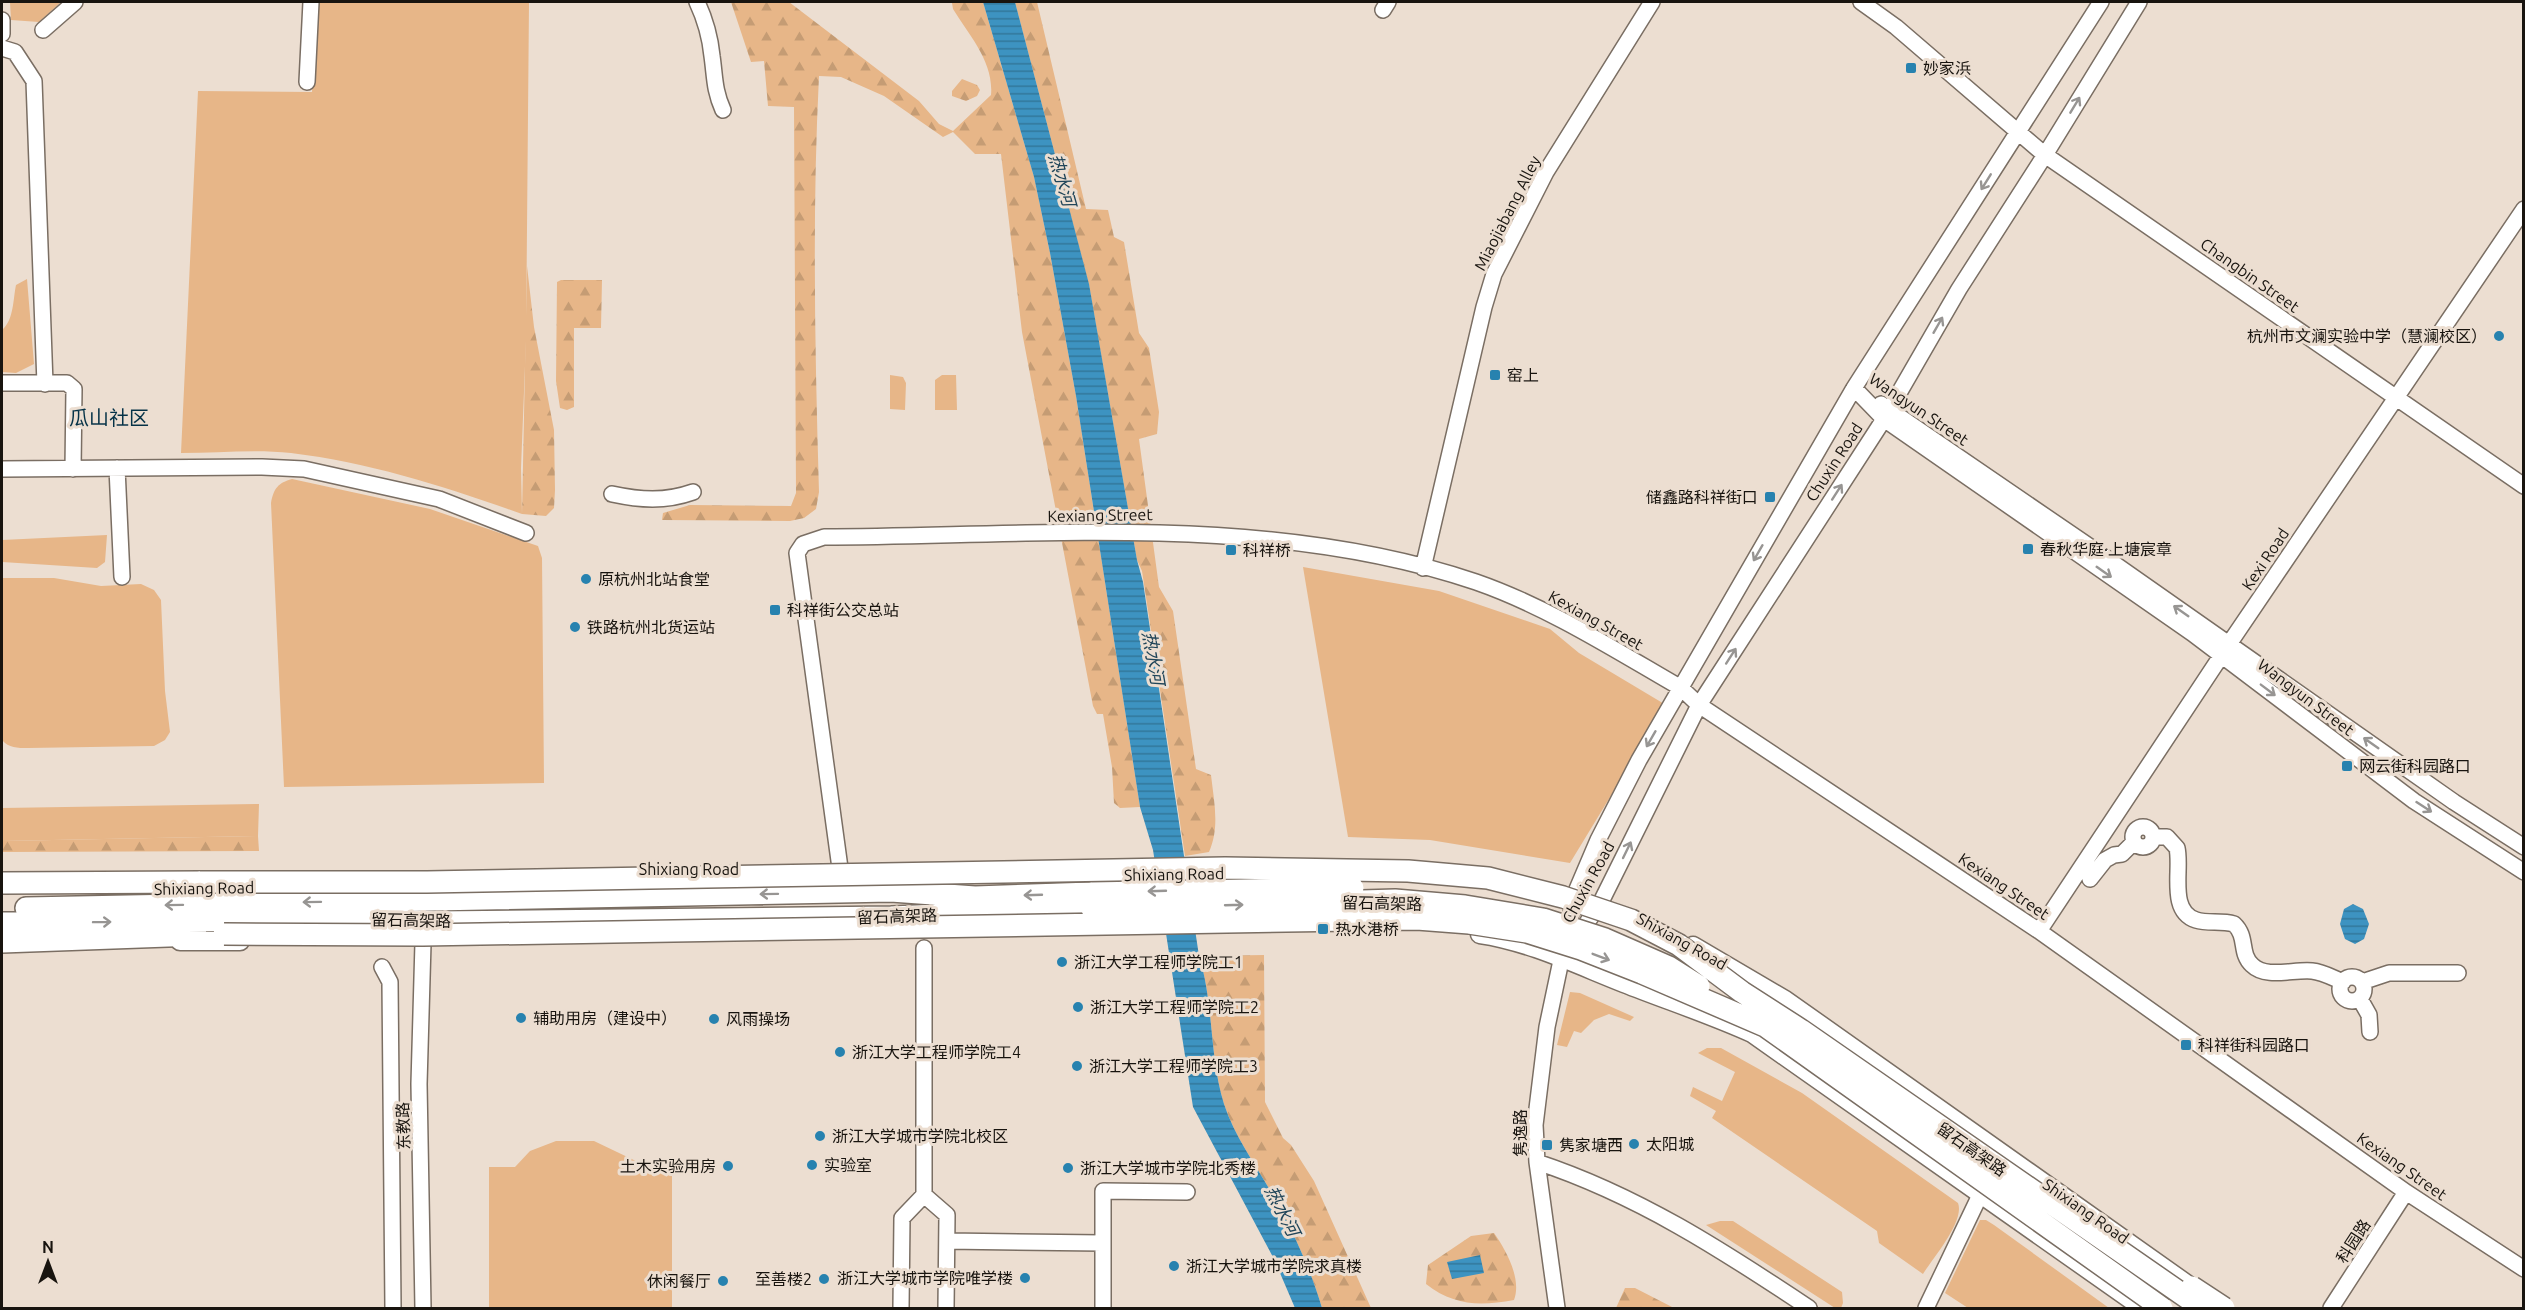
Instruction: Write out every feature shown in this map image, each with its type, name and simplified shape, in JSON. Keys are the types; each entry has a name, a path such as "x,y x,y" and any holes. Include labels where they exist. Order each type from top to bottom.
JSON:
{"highway":[{"name":"留石高架路","path":"2,883 427,882 1225,868 1408,871 1488,878 1563,897 1631,921 1679,945 1742,992 2202,1308"},
{"path":"392,901 436,894 549,890 634,869"},
{"path":"716,869 891,891"},
{"name":"留石高架路","path":"2,909 233,912 435,922 891,917 1271,888 1425,888 1547,904 1605,924 1667,950 1742,992"},
{"name":"留石高架路","path":"2,923 233,912 392,901 891,891 975,897 1092,901 1395,900 1465,906 1521,915 1543,919 1605,939 1669,967 1765,1026 2162,1308"},
{"path":"727,940 768,927 823,925 891,917"},
{"name":"留石高架路","path":"2,943 224,934 423,935 1418,919 1469,923 1527,932 1581,949 1642,973 1765,1026"},
{"path":"435,922 664,941"},
{"path":"1679,945 1814,1027 2223,1308"}],"main road":[{"name":"Shixiang Road","path":"2,893 351,886 441,872 634,869 896,867 964,879 1420,866 1494,873 1575,894 1638,914 1785,1000 2223,1308"},
{"path":"2,943 347,939 426,943 897,938 979,925 1344,918 1425,926 1492,936 1563,959 1659,997 1707,1012 1752,1033 2143,1308"}],"street":[{"path":"43,30 75,2"},
{"path":"307,82 311,2"},
{"path":"697,2 706,22 712,54 715,92 723,110"},
{"name":"Miaojiabang Alley","path":"1423,568 1484,307 1494,274 1546,172 1652,2"},
{"name":"Changbin Street","path":"1861,2 1896,27 2045,155 2523,486"},
{"name":"Chuxin Road","path":"1563,959 1575,894 1598,840 1639,760 1854,388 2101,2"},
{"name":"Chuxin Road","path":"1563,959 1601,902 1699,705 1886,414 1959,288 2045,155 2139,2"},
{"path":"2,20 2,34"},
{"path":"2,48 15,52 34,81 45,384"},
{"name":"Kexi Road","path":"2039,931 2225,650 2523,209"},
{"path":"2,383 67,383 74,389 73,469"},
{"name":"Wangyun Street","path":"1854,388 1886,414 2225,650 2523,847"},
{"path":"2,469 262,467 304,469 440,499 525,533"},
{"path":"117,468 122,577"},
{"path":"612,494 637,500 674,499 693,492"},
{"name":"Kexiang Street","path":"840,868 797,553 803,544 824,537 1168,532 1284,540 1423,568 1476,582 1538,609 1680,688 1699,705 2039,931 2406,1192 2523,1269"},
{"name":"Wangyun Street","path":"2225,650 2414,801 2523,872"},
{"path":"2090,879 2105,860 2122,854 2134,842 2133,835 2140,827 2150,830 2153,837 2167,837 2177,848 2179,900 2182,908 2194,920 2234,924 2243,937 2246,958 2253,967 2268,972 2312,971 2343,982"},
{"name":"东教路","path":"423,1308 420,1084 426,943"},
{"name":"东教路","path":"426,943 432,1308"},
{"path":"901,1308 902,1218 924,1196 924,948"},
{"name":"隽逸路","path":"1557,1308 1537,1162 1536,1125 1547,1027 1563,959"},
{"path":"382,967 390,982 393,1308"},
{"path":"2360,999 2348,1000 2343,997 2340,991 2343,982 2351,977 2362,982 2389,973 2458,974"},
{"path":"2360,999 2363,994 2362,982"},
{"path":"2360,999 2369,1015 2370,1032"},
{"path":"1537,1162 1584,1177 1683,1227 1809,1308"},
{"path":"1103,1308 1103,1191 1187,1192"},
{"path":"1926,1308 1981,1192"},
{"name":"科园路","path":"2331,1308 2406,1192"},
{"path":"924,1196 947,1215 946,1308"},
{"path":"947,1242 1102,1243"}],"green space":[{"path":"10,2 61,2 39,22 11,20"},
{"path":"317,2 529,2 522,514 408,477 321,457 264,451 181,453 198,91 312,92"},
{"path":"731,2 789,2 919,101 939,124 953,131 991,95 991,83 985,60 953,9 952,3 983,2 1034,177 1050,253 1076,396 1140,807 1120,808 1114,803 1112,767 1103,714 1097,714 1093,706 1022,332 1001,154 975,154 953,132 943,137 884,96 841,77 819,76 815,232 819,492 816,509 804,518 790,521 662,520 663,513 690,505 791,506 796,493 794,107 768,106 764,61 751,62"},
{"path":"1015,2 1037,2 1086,209 1108,210 1114,237 1124,242 1139,333 1149,348 1159,412 1157,434 1139,439 1159,587 1173,611 1196,769 1211,775 1215,824 1209,852 1185,856 1142,571 1137,560 1089,285"},
{"path":"962,79 977,85 980,90 977,96 966,101 952,96 952,91"},
{"path":"527,266 534,327 554,430 554,508 546,516 522,514"},
{"path":"27,279 34,364 16,373 2,372 2,330 11,315 16,285"},
{"path":"561,280 602,280 601,328 574,328 574,407 567,410 560,408 556,381 557,282"},
{"path":"890,375 903,377 906,383 905,410 890,409"},
{"path":"942,375 956,375 957,410 935,410 935,380"},
{"path":"292,479 430,509 538,546 542,558 544,783 284,787 271,503 277,487"},
{"path":"107,535 105,562 97,568 2,562 2,540"},
{"path":"1303,567 1439,591 1550,629 1579,653 1666,705 1570,863 1430,840 1348,837"},
{"path":"2,578 54,578 101,586 141,584 154,590 161,600 165,691 170,732 165,740 154,746 28,748 7,745 2,740"},
{"path":"259,804 258,836 2,841 2,808"},
{"path":"258,836 259,851 2,852 2,841"},
{"path":"1264,955 1265,1102 1283,1138 1291,1145 1314,1181 1371,1308 1322,1308 1309,1270 1292,1232 1235,1131 1224,1104 1216,1067 1204,974 1199,956"},
{"path":"1570,992 1580,993 1634,1017 1630,1021 1609,1014 1594,1020 1581,1033 1574,1031 1567,1047 1557,1045"},
{"path":"1707,1048 1721,1048 1802,1093 1958,1203 1959,1211 1953,1229 1923,1274 1879,1243 1877,1231 1712,1118 1716,1111 1690,1096 1693,1087 1722,1101 1735,1072 1698,1053"},
{"path":"556,1141 594,1141 640,1163 672,1162 672,1308 489,1308 489,1167 515,1167 530,1151"},
{"path":"1980,1220 1986,1220 1994,1225 2109,1308 1968,1308 1945,1293"},
{"path":"1720,1221 1733,1221 1842,1292 1841,1308 1835,1308 1706,1225"},
{"path":"1494,1233 1512,1265 1516,1283 1514,1300 1479,1303 1457,1300 1447,1297 1426,1284 1428,1265 1471,1236"},
{"path":"1625,1288 1635,1288 1674,1308 1616,1308"}],"water":[{"name":"热水河","path":"983,2 1015,2 1089,284 1137,560 1143,582 1199,956 1207,992 1219,1086 1235,1131 1273,1195 1298,1245 1322,1308 1295,1308 1274,1259 1193,1107 1153,850 1140,807 1076,396 1050,253 1034,177"},
{"path":"2353,904 2363,909 2369,924 2364,939 2355,944 2345,939 2340,924 2344,909"},
{"path":"1480,1255 1484,1273 1452,1279 1447,1262"}],"place":[{"name":"妙家浜","path":"1911,68"},
{"name":"杭州市文澜实验中学（慧澜校区）","path":"2499,336"},
{"name":"窑上","path":"1495,375"},
{"name":"储鑫路科祥街口","path":"1770,497"},
{"name":"春秋华庭·上塘宸章","path":"2028,549"},
{"name":"科祥桥","path":"1231,550"},
{"name":"原杭州北站食堂","path":"586,579"},
{"name":"科祥街公交总站","path":"775,610"},
{"name":"铁路杭州北货运站","path":"575,627"},
{"name":"网云街科园路口","path":"2347,766"},
{"name":"热水港桥","path":"1323,929"},
{"name":"浙江大学工程师学院工1","path":"1062,962"},
{"name":"浙江大学工程师学院工2","path":"1078,1007"},
{"name":"辅助用房（建设中）","path":"521,1018"},
{"name":"风雨操场","path":"714,1019"},
{"name":"科祥街科园路口","path":"2186,1045"},
{"name":"浙江大学工程师学院工4","path":"840,1052"},
{"name":"浙江大学工程师学院工3","path":"1077,1066"},
{"name":"浙江大学城市学院北校区","path":"820,1136"},
{"name":"太阳城","path":"1634,1144"},
{"name":"隽家塘西","path":"1547,1145"},
{"name":"实验室","path":"812,1165"},
{"name":"土木实验用房","path":"728,1166"},
{"name":"浙江大学城市学院北秀楼","path":"1068,1168"},
{"name":"浙江大学城市学院求真楼","path":"1174,1266"},
{"name":"浙江大学城市学院唯学楼","path":"1025,1278"},
{"name":"至善楼2","path":"824,1279"},
{"name":"休闲餐厅","path":"723,1281"}],"district":[{"name":"瓜山社区","path":"109,418"}]}
